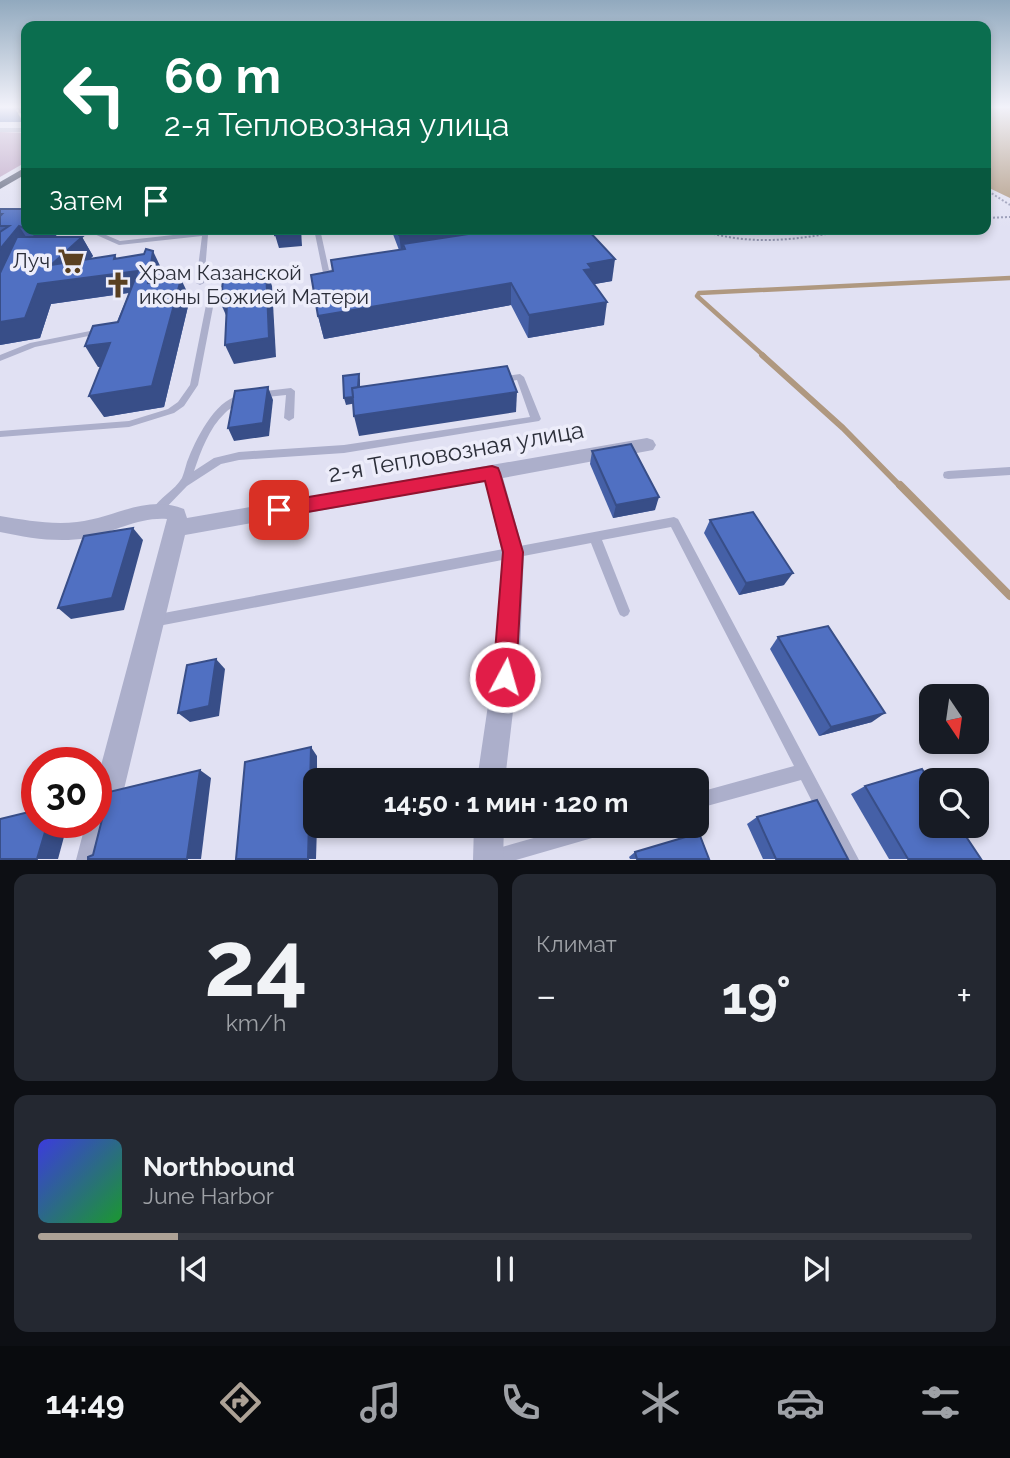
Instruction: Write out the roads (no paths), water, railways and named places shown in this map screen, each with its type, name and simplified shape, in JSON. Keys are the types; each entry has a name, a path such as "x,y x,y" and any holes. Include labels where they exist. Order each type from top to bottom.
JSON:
{"main road":[{"path":"0,186 21,173"}],"street":[{"name":"2-я Тепловозная улица","path":"176,528 647,445"},
{"path":"492,473 513,552 508,650 493,768"},
{"path":"0,524 58,533 87,529 157,510 170,510 177,516 91,859"},
{"path":"486,859 488,838"}],"lane":[{"path":"98,235 119,243 195,235"},
{"path":"200,283 205,235"},
{"path":"318,235 326,273 340,271"},
{"path":"0,434 129,424 171,411 181,404 194,385 210,302"},
{"path":"0,358 33,345 110,328"},
{"path":"157,510 184,483 218,461 239,456 344,449 536,419 520,377 495,381"},
{"path":"184,483 198,445 229,402 244,396 291,391 289,418"},
{"path":"948,475 1010,471"},
{"path":"152,621 674,522 851,859"},
{"path":"595,537 624,611"},
{"path":"709,797 805,771"},
{"path":"486,859 562,838"}],"waterway":[{"path":"764,356 697,296 699,293 1010,278"},
{"path":"762,355 843,428 901,487"},
{"path":"900,485 1010,596"}],"place":[{"name":"Луч","path":"71,261"},
{"name":"Храм Казанской иконы Божией Матери","path":"118,285"}]}
